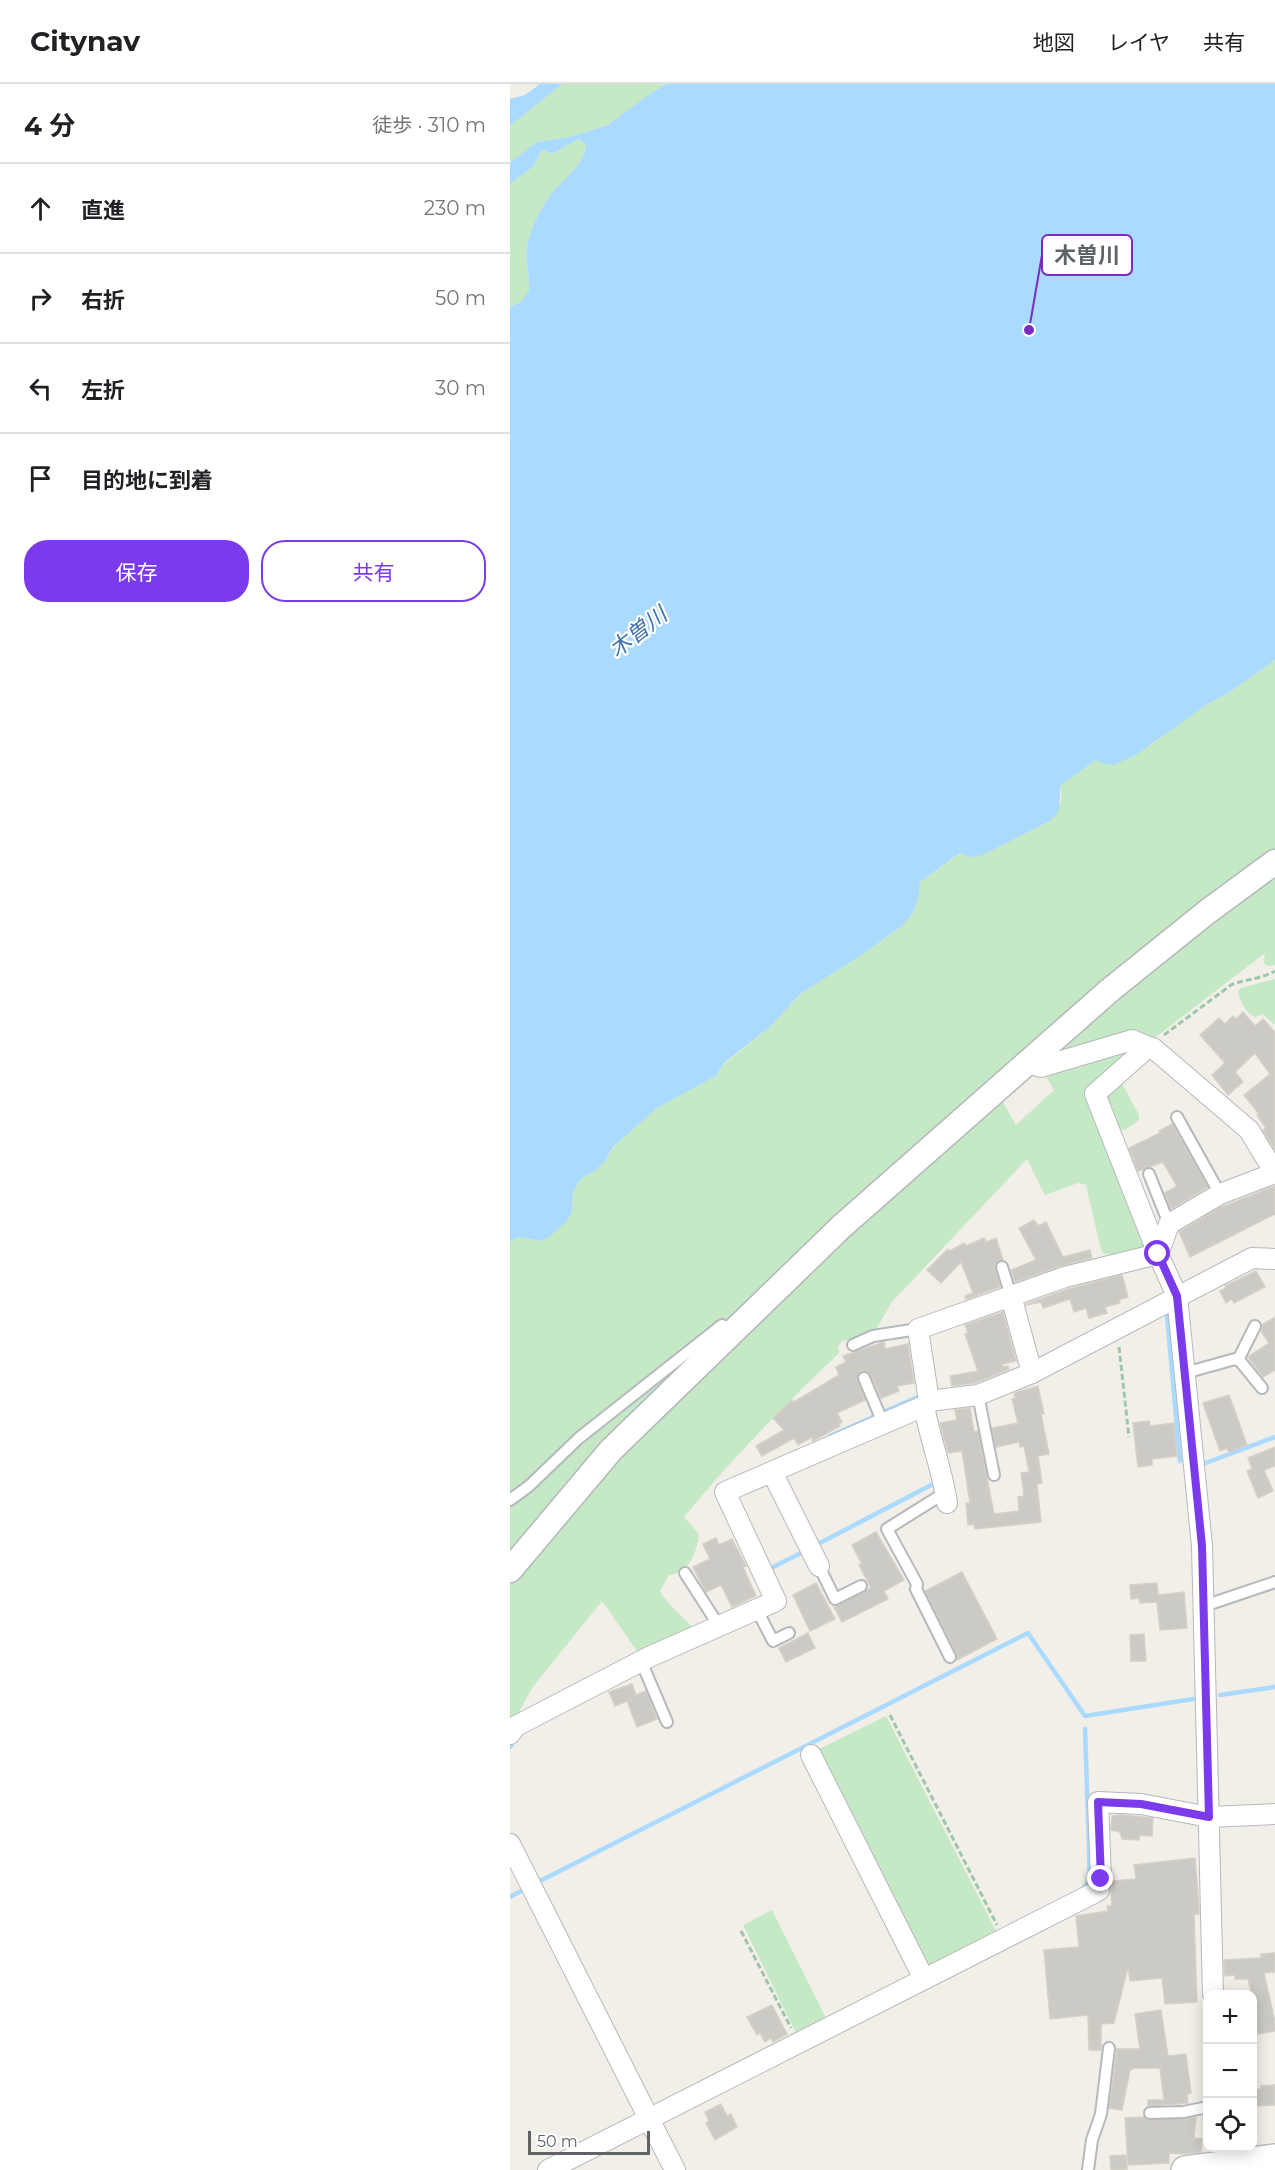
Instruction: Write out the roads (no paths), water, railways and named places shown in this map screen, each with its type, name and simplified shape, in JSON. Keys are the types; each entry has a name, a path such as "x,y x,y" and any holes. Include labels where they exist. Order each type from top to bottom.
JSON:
{"main road":[{"path":"1185,2170 1216,2156 1275,2158"}],"street":[{"path":"510,1570 611,1450 731,1331 841,1227 1110,990 1207,912 1275,862"},
{"path":"1027,1063 1041,1067 1132,1040 1153,1048 1249,1130 1275,1173 1220,1194 1169,1224 1158,1254"},
{"path":"1148,1047 1095,1094 1158,1254 1177,1296 1202,1546 1213,1990"},
{"path":"946,1497 943,1473 929,1435 918,1329 1065,1277 1158,1254"},
{"path":"510,1734 516,1725 641,1661 776,1601 725,1492 926,1403 978,1395 1032,1372 1252,1258 1275,1259"},
{"path":"1011,1296 1032,1372"},
{"path":"772,1472 819,1566"},
{"path":"811,1755 924,1979"},
{"path":"548,2170 1099,1890 1101,1879 1098,1802 1141,1804 1209,1817 1275,1814"},
{"path":"510,1844 675,2170"}],"lane":[{"path":"1177,1117 1220,1194"},
{"path":"1149,1174 1169,1224"},
{"path":"1002,1267 1011,1296"},
{"path":"510,1500 529,1486 579,1438 722,1325 731,1331"},
{"path":"1238,1360 1255,1326"},
{"path":"853,1346 873,1336 918,1329"},
{"path":"1185,1373 1235,1359 1262,1388"},
{"path":"864,1378 883,1423"},
{"path":"978,1395 994,1475"},
{"path":"946,1497 887,1529 917,1584 916,1589 950,1657"},
{"path":"819,1566 835,1599 861,1586"},
{"path":"685,1573 720,1626"},
{"path":"1204,1606 1275,1582"},
{"path":"757,1610 773,1641 789,1633"},
{"path":"641,1661 667,1722"},
{"path":"1088,2170 1092,2140 1101,2114 1109,2048"},
{"path":"1150,2113 1183,2112 1203,2108"}],"water":[{"path":"540,84 562,84 510,126 510,99 525,95"},
{"path":"667,84 1275,84 1275,660 1136,755 1113,765 1096,760 1061,785 1059,809 1048,822 983,855 970,857 960,853 920,882 919,895 913,913 902,926 800,994 771,1026 724,1063 716,1076 657,1108 613,1147 606,1160 578,1183 573,1192 572,1211 567,1221 549,1237 540,1241 520,1237 510,1241 510,307 522,301 529,290 526,257 536,218 552,193 578,165 586,144 579,139 552,154 541,151 534,166 510,184 510,163 538,142 569,137 608,125"}],"waterway":[{"path":"1167,1316 1180,1461"},
{"path":"883,1412 920,1396"},
{"path":"830,1436 873,1417"},
{"path":"1203,1464 1275,1437"},
{"path":"816,1545 937,1482"},
{"path":"769,1569 803,1552"},
{"path":"538,1882 1028,1633 1085,1716 1193,1699"},
{"path":"1220,1695 1275,1687"},
{"path":"1084,1887 1090,1881 1085,1729"},
{"path":"510,1747 516,1739"},
{"path":"510,1897 523,1890"}],"place":[{"name":"木曽川","path":"1029,330"}]}
